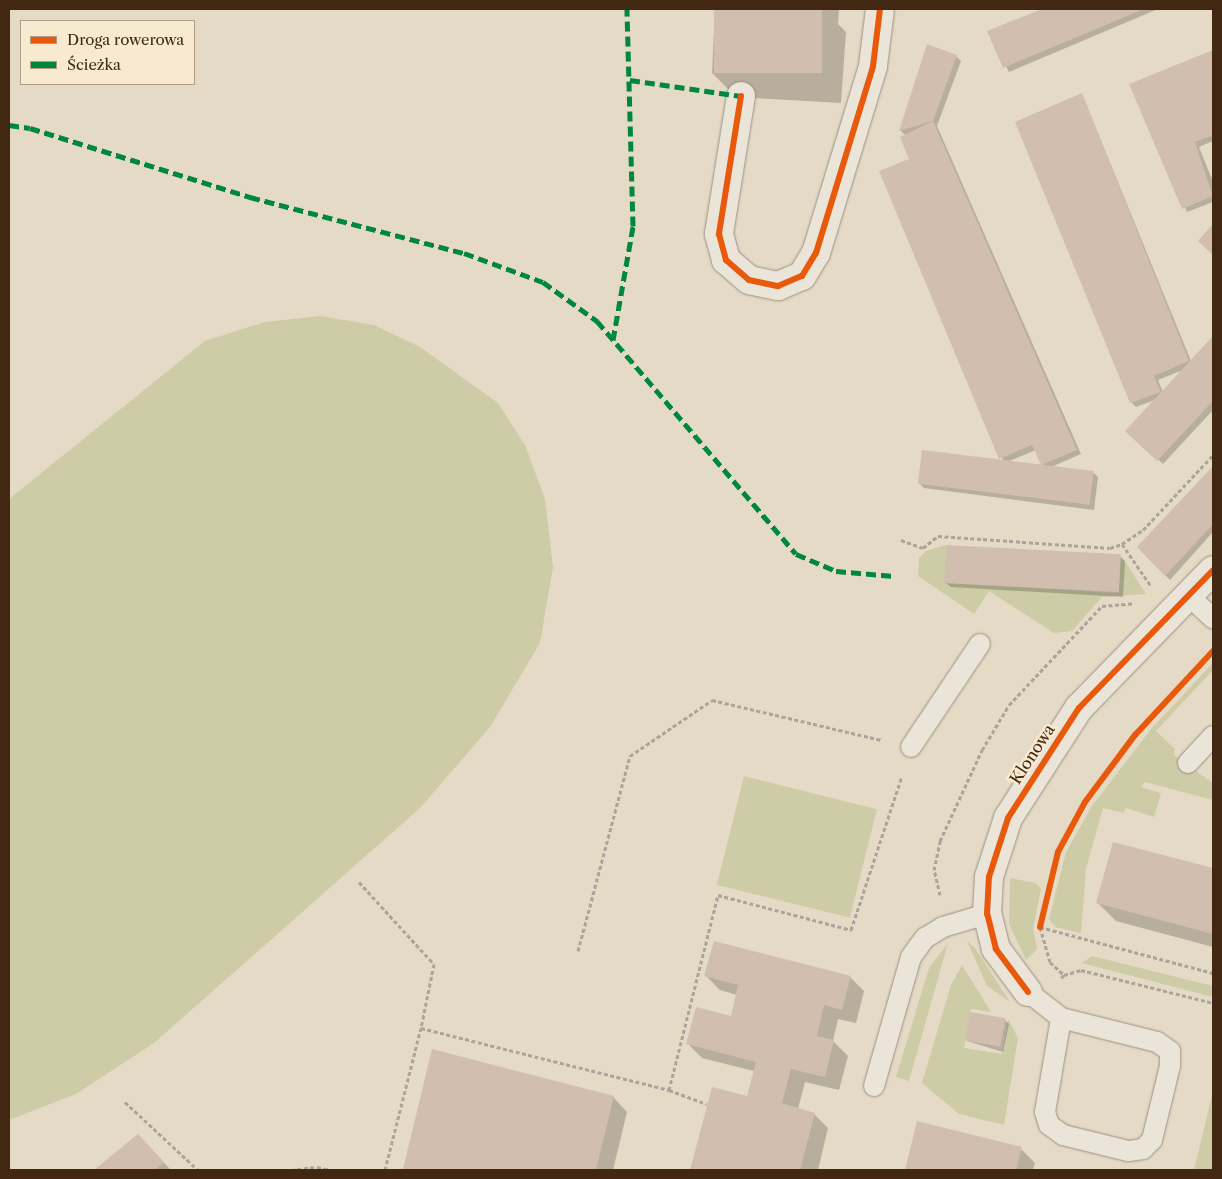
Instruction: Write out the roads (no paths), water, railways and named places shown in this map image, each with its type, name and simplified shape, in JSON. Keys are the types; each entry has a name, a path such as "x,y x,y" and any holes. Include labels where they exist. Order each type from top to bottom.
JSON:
{"street":[{"path":"741,96 719,234 726,260 749,280 778,286 802,276 816,253 873,66 880,9"},
{"name":"Klonowa","path":"1028,992 996,949 987,914 989,877 1008,818 1039,766 1079,708 1213,570"}],"lane":[{"path":"1189,596 1213,618"},
{"path":"911,746 980,644"},
{"path":"1188,763 1213,736"},
{"path":"874,1086 911,957 925,938 943,927 987,914"},
{"path":"1028,992 1061,1018 1157,1042 1170,1051 1170,1066 1152,1140 1143,1149 1128,1152 1063,1135 1049,1125 1045,1112 1061,1018"}]}
